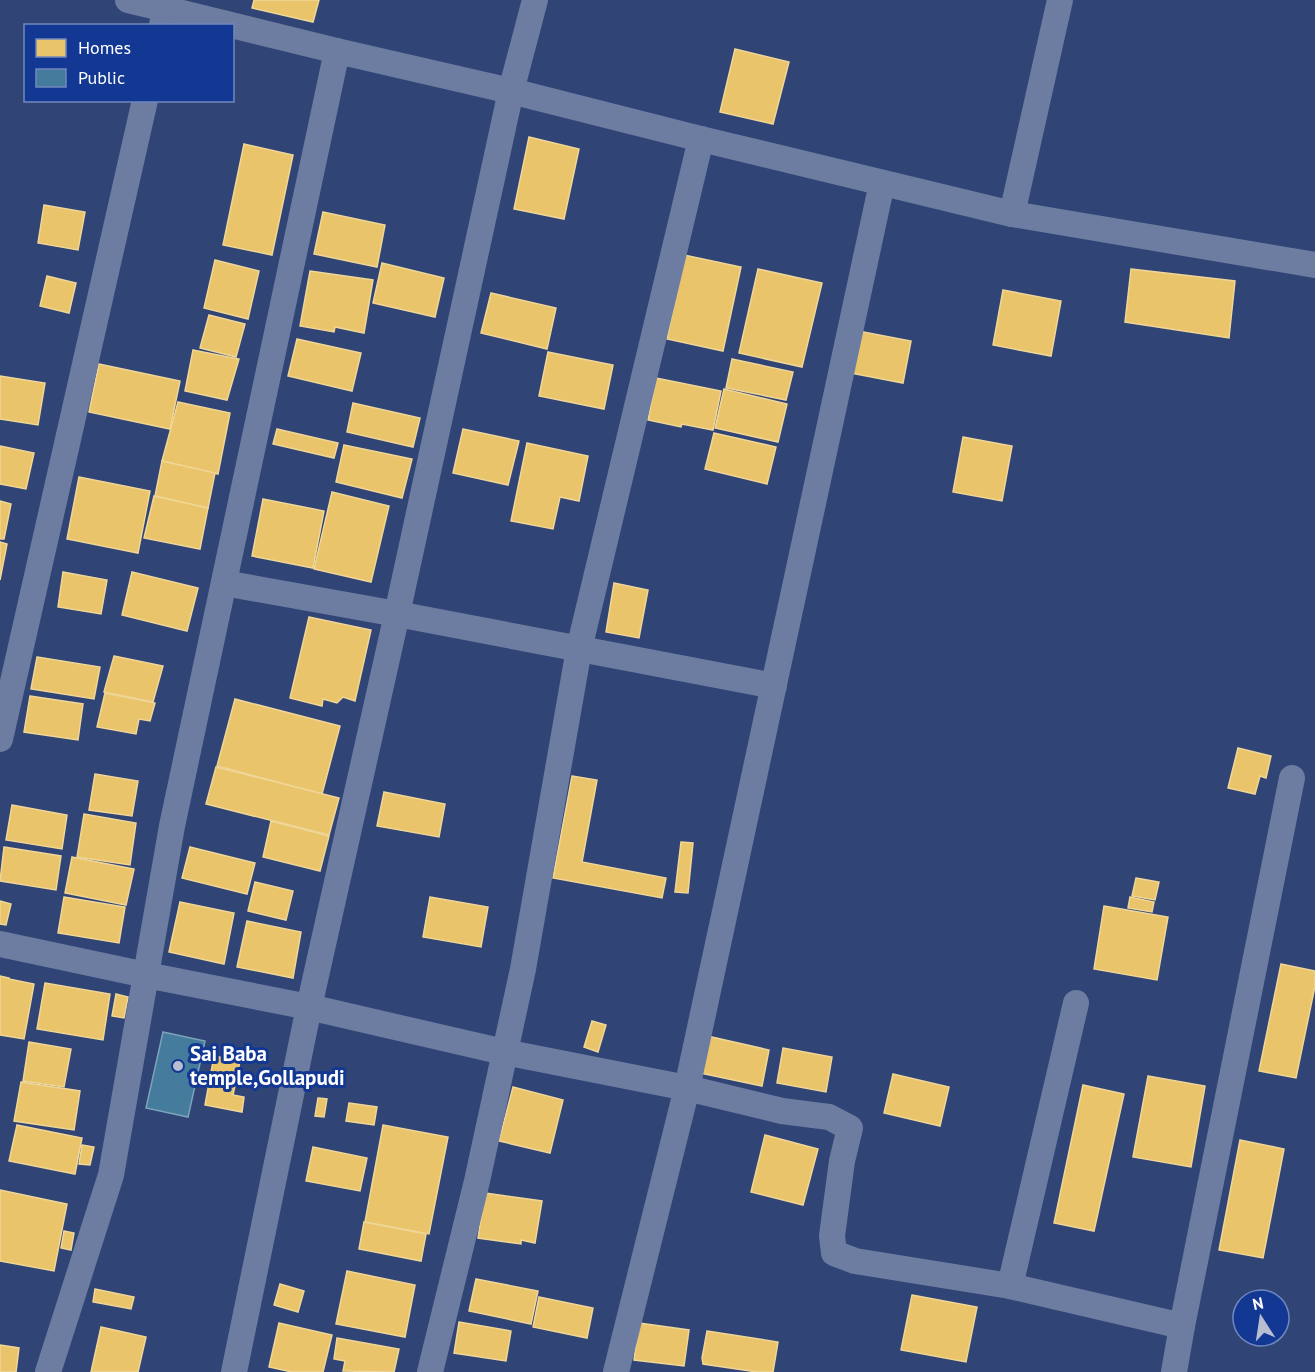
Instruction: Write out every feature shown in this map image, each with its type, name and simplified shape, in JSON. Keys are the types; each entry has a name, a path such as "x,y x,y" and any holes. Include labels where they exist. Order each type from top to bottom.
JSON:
{"street":[{"path":"128,0 165,12 218,24"},
{"path":"234,1372 309,1007 511,91 535,0"},
{"path":"1012,214 1060,0"},
{"path":"234,28 511,91 1012,214 1315,265"},
{"path":"48,1372 111,1175 172,826 337,51"},
{"path":"0,739 145,102"},
{"path":"430,1372 477,1181 523,969 579,649 701,139"},
{"path":"616,1372 687,1088 882,183"},
{"path":"224,583 774,686"},
{"path":"1174,1372 1292,778"},
{"path":"0,944 309,1007 504,1052 687,1088 782,1111 829,1117 850,1128 842,1161 832,1236 834,1253 855,1261 1010,1286 1182,1326"},
{"path":"1010,1286 1076,1003"}],"building: Homes":[{"path":"254,0 319,0 313,22 252,8"},
{"path":"735,49 789,62 773,124 720,112"},
{"path":"529,137 579,149 564,219 514,209"},
{"path":"244,144 293,155 272,255 223,245"},
{"path":"44,205 85,212 78,250 38,243"},
{"path":"323,212 385,225 377,267 314,254"},
{"path":"684,255 741,267 723,351 667,339"},
{"path":"215,260 259,271 248,319 204,308"},
{"path":"382,263 444,278 435,317 373,303"},
{"path":"758,269 822,283 802,367 739,353"},
{"path":"1131,269 1235,281 1229,338 1125,322"},
{"path":"310,271 373,280 364,333 335,327 334,332 300,326"},
{"path":"47,276 76,283 69,313 40,306"},
{"path":"1003,290 1061,301 1051,356 993,345"},
{"path":"491,293 556,308 547,349 481,333"},
{"path":"209,315 245,324 236,357 200,348"},
{"path":"853,330 911,341 903,383 845,372"},
{"path":"297,339 361,353 352,391 288,376"},
{"path":"193,350 239,359 227,400 185,391"},
{"path":"548,352 613,365 604,409 539,396"},
{"path":"732,359 793,372 786,400 726,388"},
{"path":"99,364 180,381 170,429 89,412"},
{"path":"0,376 45,383 38,425 0,419"},
{"path":"656,378 721,391 713,430 682,424 681,427 648,420"},
{"path":"724,389 787,404 778,442 715,428"},
{"path":"178,402 230,413 218,474 162,461"},
{"path":"353,403 420,418 413,447 347,432"},
{"path":"277,429 338,443 334,458 273,444"},
{"path":"463,429 519,441 508,485 453,473"},
{"path":"714,433 776,447 767,484 705,469"},
{"path":"963,437 1012,446 1002,501 953,492"},
{"path":"527,443 588,456 579,501 560,497 553,529 511,521"},
{"path":"344,445 412,459 402,498 336,482"},
{"path":"0,446 34,453 26,489 0,484"},
{"path":"162,461 215,473 208,508 155,496"},
{"path":"79,477 150,491 138,553 67,539"},
{"path":"332,492 389,506 371,582 314,569"},
{"path":"154,496 208,508 200,549 144,538"},
{"path":"263,499 324,511 313,568 252,556"},
{"path":"0,501 11,504 4,539 0,539"},
{"path":"0,542 7,544 0,580"},
{"path":"63,572 107,580 101,614 58,607"},
{"path":"132,572 198,588 187,631 122,615"},
{"path":"614,583 648,590 639,638 606,632"},
{"path":"309,617 371,630 355,701 343,697 337,703 323,699 322,706 290,698"},
{"path":"114,656 163,666 153,702 104,692"},
{"path":"37,657 100,667 94,699 31,689"},
{"path":"105,693 155,703 150,721 139,719 136,734 97,727"},
{"path":"30,696 83,704 78,740 24,732"},
{"path":"235,699 340,726 322,794 217,766"},
{"path":"1238,748 1271,756 1266,778 1260,776 1255,794 1228,788"},
{"path":"216,767 339,798 329,835 206,804"},
{"path":"95,774 138,781 132,816 89,810"},
{"path":"572,776 597,780 582,862 666,878 662,898 553,878"},
{"path":"384,792 445,804 439,837 377,826"},
{"path":"12,805 67,815 62,849 6,840"},
{"path":"84,814 136,823 130,865 77,857"},
{"path":"271,821 329,836 320,871 263,857"},
{"path":"681,842 693,843 688,893 675,892"},
{"path":"4,847 61,856 56,890 0,881"},
{"path":"190,847 255,863 247,894 182,878"},
{"path":"72,857 134,869 126,905 65,893"},
{"path":"1136,878 1159,882 1155,900 1132,896"},
{"path":"255,882 293,891 286,920 248,911"},
{"path":"64,897 125,907 119,943 58,933"},
{"path":"430,897 488,907 481,947 423,937"},
{"path":"1130,897 1154,902 1152,912 1128,908"},
{"path":"0,901 11,904 6,925 0,924"},
{"path":"180,902 234,913 224,964 169,952"},
{"path":"1104,906 1168,917 1157,980 1094,969"},
{"path":"247,921 301,932 293,978 237,967"},
{"path":"1281,964 1315,971 1315,986 1296,1078 1259,1071"},
{"path":"0,976 34,984 24,1039 0,1035"},
{"path":"45,983 110,994 103,1040 37,1029"},
{"path":"116,994 128,997 124,1018 112,1016"},
{"path":"592,1021 606,1025 598,1052 584,1047"},
{"path":"703,1035 769,1050 762,1086 695,1072"},
{"path":"29,1042 71,1049 64,1087 23,1081"},
{"path":"783,1048 832,1057 826,1092 777,1083"},
{"path":"214,1056 240,1061 233,1095 244,1097 242,1112 205,1105"},
{"path":"893,1074 949,1087 940,1126 884,1113"},
{"path":"1148,1076 1205,1086 1191,1167 1133,1157"},
{"path":"21,1082 80,1091 74,1130 14,1121"},
{"path":"1083,1085 1124,1094 1094,1231 1054,1223"},
{"path":"513,1087 563,1100 550,1153 499,1141"},
{"path":"318,1098 327,1099 324,1117 315,1116"},
{"path":"349,1103 377,1107 374,1125 346,1121"},
{"path":"17,1125 82,1138 75,1174 9,1161"},
{"path":"383,1125 448,1137 429,1234 365,1222"},
{"path":"765,1135 818,1149 803,1205 751,1192"},
{"path":"1240,1140 1284,1149 1263,1258 1219,1250"},
{"path":"82,1145 94,1147 90,1165 79,1164"},
{"path":"313,1147 367,1158 360,1191 306,1181"},
{"path":"0,1190 67,1204 54,1271 0,1261"},
{"path":"485,1193 542,1201 535,1243 521,1240 521,1244 478,1238"},
{"path":"364,1222 426,1234 421,1261 359,1249"},
{"path":"64,1231 74,1233 71,1250 61,1248"},
{"path":"347,1271 415,1285 405,1337 336,1324"},
{"path":"476,1279 538,1291 531,1324 469,1311"},
{"path":"280,1284 304,1291 298,1312 274,1305"},
{"path":"95,1289 134,1297 131,1309 93,1302"},
{"path":"912,1295 977,1307 966,1362 901,1350"},
{"path":"539,1297 593,1308 587,1338 533,1327"},
{"path":"459,1322 511,1331 506,1361 454,1353"},
{"path":"279,1323 332,1335 323,1372 292,1372 269,1367"},
{"path":"639,1323 689,1330 684,1366 634,1360"},
{"path":"101,1327 146,1337 138,1372 91,1372"},
{"path":"707,1331 778,1342 773,1372 757,1372 703,1364"},
{"path":"337,1338 399,1349 394,1372 343,1371 345,1361 334,1359"},
{"path":"0,1345 19,1348 16,1372 0,1372"}],"building: Public":[{"path":"163,1032 205,1041 188,1117 146,1108"}],"place":[{"name":"Sai Baba temple,Gollapudi","path":"178,1066"}]}
